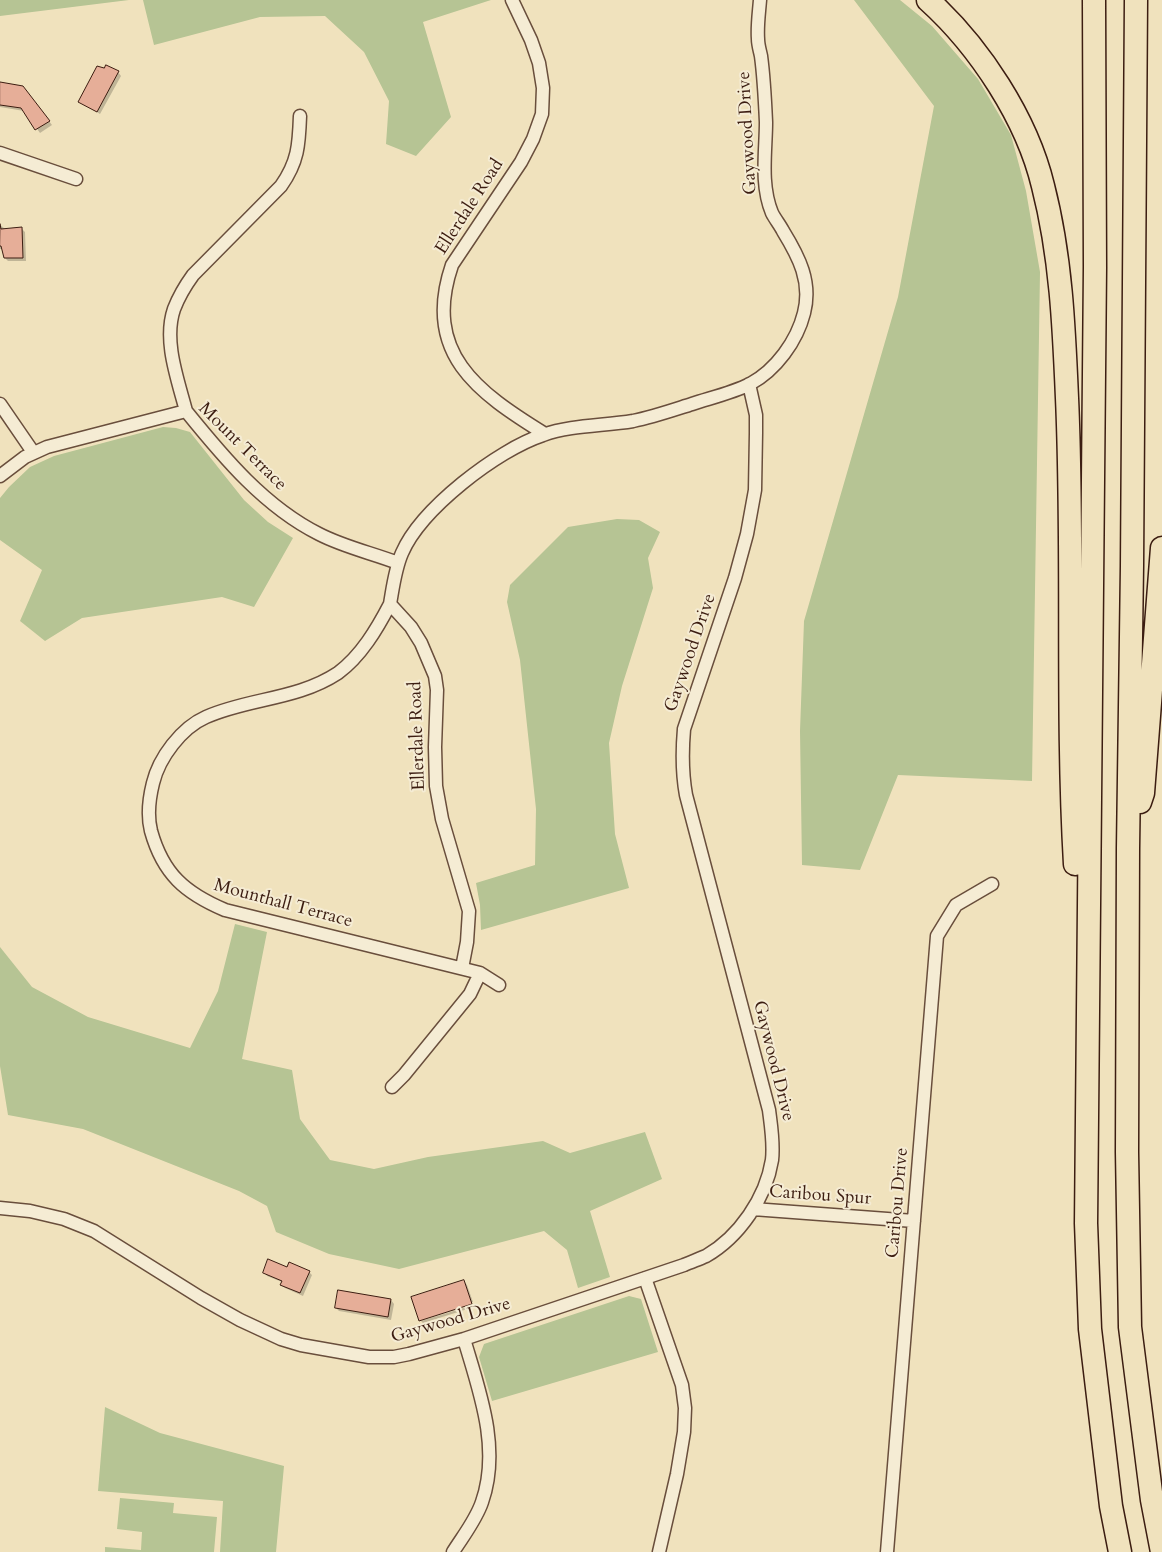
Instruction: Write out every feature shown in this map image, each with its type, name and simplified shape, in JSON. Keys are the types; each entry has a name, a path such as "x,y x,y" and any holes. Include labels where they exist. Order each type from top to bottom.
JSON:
{"highway":[{"path":"928,0 944,14 970,45 1011,107 1030,145 1043,185 1055,244 1061,302 1069,447 1070,787 1076,890 1087,954"},
{"path":"1094,0 1095,297 1087,954 1086,1223 1090,1329 1111,1506 1120,1552"},
{"path":"1136,0 1127,1152 1130,1327 1152,1500 1162,1552"},
{"path":"1128,848 1143,792 1162,548"}],"street":[{"name":"Ellerdale Road","path":"512,0 531,40 539,63 543,88 542,114 533,139 520,162 452,265 447,279 444,308 447,336 452,350 458,363 471,381 505,409 544,434"},
{"name":"Gaywood Drive","path":"544,434 635,420 666,412 750,384 767,372 791,344 798,330 807,297 804,270 794,248 772,212 765,178 766,120 758,39 760,0"},
{"path":"186,411 172,352 170,332 174,311 181,292 193,275 281,186 295,161 299,146 300,116"},
{"path":"0,153 76,180"},
{"name":"Gaywood Drive","path":"0,1208 30,1211 64,1219 94,1231 201,1298 240,1320 281,1338 301,1345 383,1358 409,1354 464,1339 706,1256 740,1227 753,1209 764,1185 772,1160 773,1134 769,1110 686,795 682,773 682,751 684,729 735,578 747,534 755,490 756,424 754,399 750,384"},
{"path":"0,404 34,452"},
{"name":"Mount Terrace","path":"0,476 34,452 63,442 186,411 262,495 290,518 320,535 353,549 398,563"},
{"path":"390,604 398,563 409,539 420,524 456,488 472,475 511,448 544,434"},
{"name":"Ellerdale Road","path":"390,604 411,627 427,655 435,676 437,690 436,786 442,819 469,911 467,942 462,968"},
{"name":"Mounthall Terrace","path":"390,604 360,652 338,672 313,686 286,696 228,710 204,718 184,732 167,750 155,772 149,796 148,821 155,845 165,867 182,886 202,901 225,910 480,973 499,985"},
{"name":"Caribou Drive","path":"887,1552 937,936 956,905 992,884"},
{"path":"392,1087 470,994 480,973"},
{"name":"Caribou Spur","path":"753,1209 914,1221"},
{"path":"646,1278 682,1385 685,1408 684,1432 677,1474 659,1552"},
{"path":"453,1552 482,1502 487,1481 489,1455 482,1404 464,1339"}],"green space":[{"path":"0,0 129,0 0,16"},
{"path":"143,0 491,0 423,22 451,117 416,156 386,144 389,101 364,52 325,16 260,17 154,45"},
{"path":"854,0 900,0 932,26 978,79 1011,135 1026,191 1040,272 1032,781 898,775 860,870 802,865 800,731 804,621 898,297 934,106"},
{"path":"163,427 190,432 244,500 268,522 293,538 254,607 222,597 82,618 45,641 20,621 42,570 0,540 0,498 30,467 54,456"},
{"path":"617,519 639,520 660,532 648,558 653,588 622,686 609,743 615,834 629,888 481,930 480,905 476,883 535,865 536,809 520,660 507,602 510,585 568,527"},
{"path":"235,924 267,932 242,1059 292,1070 300,1119 330,1160 374,1169 428,1157 543,1141 570,1153 645,1132 662,1179 590,1211 610,1277 578,1288 567,1250 544,1231 399,1269 329,1254 276,1232 267,1206 239,1191 83,1129 8,1115 0,1066 0,947 32,987 88,1017 190,1048 218,991"},
{"path":"629,1296 641,1299 658,1352 492,1401 479,1357 484,1344"},
{"path":"105,1407 160,1433 284,1466 276,1552 220,1552 223,1501 98,1491"},
{"path":"120,1498 174,1503 173,1513 217,1517 214,1552 105,1552 105,1547 141,1550 142,1532 117,1529"}],"building":[{"path":"106,65 119,71 97,112 78,102 97,66 104,68"},
{"path":"0,82 23,86 50,121 35,130 21,108 0,105"},
{"path":"0,224 1,229 22,227 23,258 4,258 0,246"},
{"path":"268,1259 287,1267 289,1262 310,1271 300,1293 280,1285 282,1281 263,1273"},
{"path":"464,1280 472,1304 419,1321 411,1297"},
{"path":"338,1290 391,1299 388,1317 335,1308"}]}
